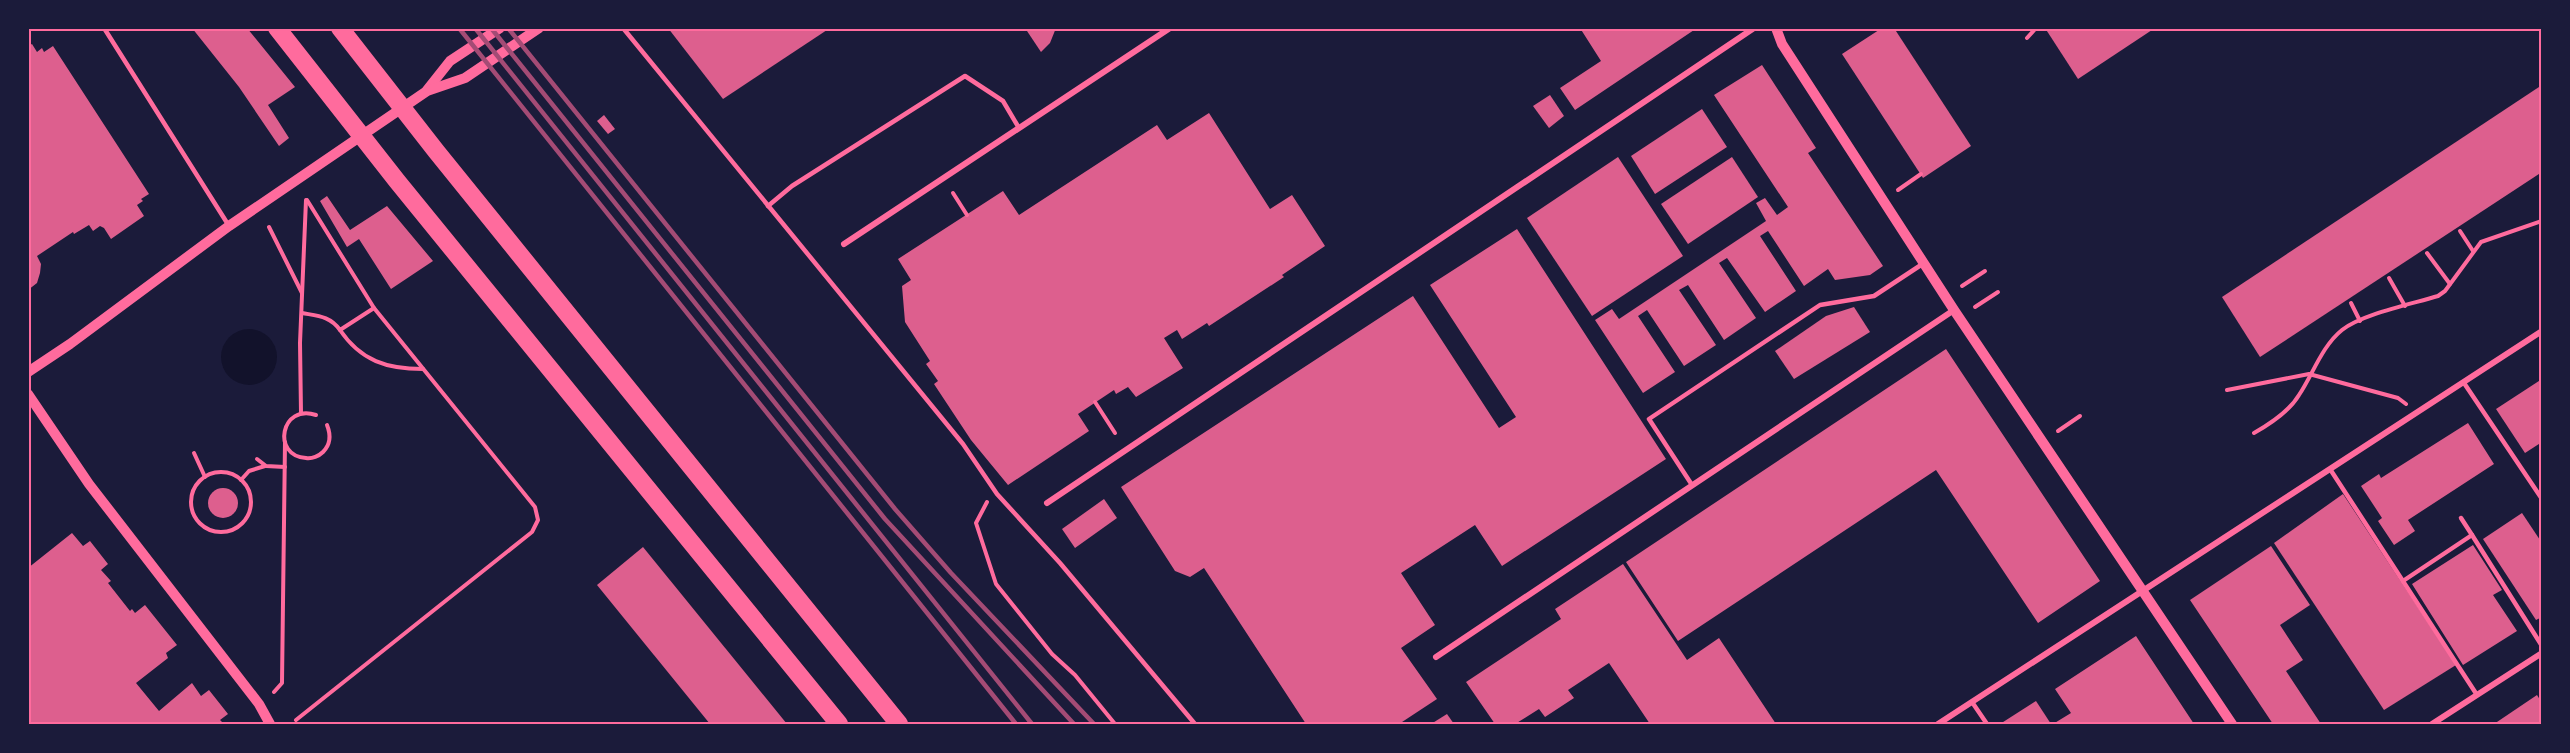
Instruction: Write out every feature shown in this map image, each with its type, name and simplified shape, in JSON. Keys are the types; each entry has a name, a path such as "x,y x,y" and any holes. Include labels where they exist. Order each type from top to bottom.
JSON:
{"highway":[{"path":"277,28 397,181 839,724"},
{"path":"340,28 436,151 899,724"}],"street":[{"path":"427,91 450,61 500,28"},
{"path":"28,372 70,344 229,226 427,91 465,78 539,28"},
{"path":"844,244 1170,28"},
{"path":"1047,503 1755,28"},
{"path":"1776,28 1782,44 1954,310 2232,724"},
{"path":"1436,657 1954,310"},
{"path":"1938,724 2541,331"},
{"path":"28,394 89,484 259,704 270,724"},
{"path":"2432,724 2541,654"}],"lane":[{"path":"104,28 229,226"},
{"path":"623,28 963,444 997,494 1060,563 1196,724"},
{"path":"768,206 792,186 965,76 1003,101 1019,128"},
{"path":"1692,485 1649,419 1820,305 1874,296 1924,263"},
{"path":"2464,383 2541,500"},
{"path":"2330,469 2478,695"},
{"path":"2461,518 2541,646"},
{"path":"2403,581 2472,535"},
{"path":"1972,702 1987,724"}],"path":[{"path":"2026,38 2037,30 2036,28"},
{"path":"1898,190 1921,174"},
{"path":"953,193 967,215"},
{"path":"296,720 532,532 538,520 535,507 374,308 306,200 300,343 301,413"},
{"path":"2253,433 2291,406 2299,396 2309,374 2342,330 2360,321 2438,296 2450,284 2481,242 2541,221"},
{"path":"269,227 303,295"},
{"path":"2460,231 2473,251"},
{"path":"2427,253 2450,284"},
{"path":"1962,286 1985,271"},
{"path":"2389,278 2405,306"},
{"path":"1975,307 1998,292"},
{"path":"2351,303 2360,321"},
{"path":"340,330 374,308"},
{"path":"302,313 326,317 334,322 358,352 377,362 400,369 423,369"},
{"path":"2227,390 2309,374 2398,398 2418,412"},
{"path":"1095,402 1114,433"},
{"path":"274,692 282,683 284,434 289,421 301,413 316,415"},
{"path":"2058,431 2080,416"},
{"path":"285,442 297,457 317,456 327,447 329,441 327,425"},
{"path":"194,453 205,477"},
{"path":"257,459 266,466"},
{"path":"241,480 249,471 266,466 285,467"},
{"path":"224,472 241,480 251,496 248,516 234,530 214,532 204,528 192,512 193,492 205,477 224,472"},
{"path":"997,494 984,505 976,523 996,584 1052,654 1075,675 1115,724"}],"shaded area":[{"path":"249,329 264,334 272,342 277,357 272,372 264,380 249,385 234,380 226,372 221,357 226,342 234,334"}],"building":[{"path":"192,28 247,28 295,87 268,105 289,138 279,146 239,87"},
{"path":"668,28 830,28 723,99"},
{"path":"1025,28 1056,28 1050,43 1041,52"},
{"path":"1580,28 1697,28 1575,110 1560,88 1601,61"},
{"path":"1882,28 1894,28 1971,146 1923,178 1842,54"},
{"path":"2045,28 2155,28 2078,79"},
{"path":"32,44 37,52 42,48 44,52 53,46 149,194 137,205 144,216 111,239 104,228 100,226 93,231 89,225 74,234 73,232 37,256 41,264 40,273 37,283 28,290 28,46"},
{"path":"1762,65 1816,148 1808,153 1883,266 1870,275 1835,280 1828,269 1804,286 1768,231 1760,236 1796,291 1765,312 1727,258 1719,263 1756,318 1724,340 1688,285 1679,290 1716,345 1684,366 1647,310 1638,316 1675,372 1643,393 1595,320 1612,309 1619,319 1766,221 1756,203 1765,198 1777,215 1788,207 1714,95"},
{"path":"2542,85 2542,172 2260,357 2222,297"},
{"path":"1550,95 1564,116 1549,128 1533,106"},
{"path":"1702,109 1727,147 1655,194 1631,156"},
{"path":"1209,113 1270,209 1292,195 1325,246 1282,275 1284,277 1209,326 1207,323 1182,339 1177,330 1164,338 1183,368 1136,397 1128,387 1116,394 1114,390 1078,414 1089,431 1008,485 971,440 934,384 938,381 926,364 930,361 905,322 902,286 911,280 898,259 1003,191 1019,215 1157,125 1167,140"},
{"path":"604,115 615,129 608,134 597,121"},
{"path":"1618,157 1683,256 1592,316 1527,218"},
{"path":"1732,157 1758,197 1688,244 1661,204"},
{"path":"327,196 350,230 387,206 433,261 391,289 359,239 347,247 320,201"},
{"path":"1517,229 1666,459 1502,566 1475,525 1401,573 1435,625 1401,648 1437,699 1399,724 1306,724 1204,568 1190,577 1175,571 1121,487 1413,296 1499,428 1516,417 1430,285"},
{"path":"1854,307 1870,332 1794,379 1775,351 1826,316"},
{"path":"1946,349 2100,581 2038,623 1936,470 1678,641 1626,562"},
{"path":"2542,379 2542,442 2525,453 2496,409"},
{"path":"2468,423 2494,464 2408,520 2415,531 2394,545 2378,521 2382,518 2361,486 2379,474 2381,478"},
{"path":"223,488 234,492 238,503 234,514 223,518 212,514 208,503 212,492"},
{"path":"2343,494 2456,665 2384,710 2274,543"},
{"path":"1104,499 1117,518 1075,548 1062,529"},
{"path":"2522,513 2542,543 2542,617 2536,620 2483,539"},
{"path":"72,533 83,546 90,541 108,564 101,570 111,581 108,583 130,611 132,609 135,613 145,605 177,645 166,653 168,658 136,683 159,711 192,683 201,696 209,690 228,714 220,720 224,724 28,724 28,568"},
{"path":"2473,545 2502,590 2493,595 2517,631 2463,665 2412,584"},
{"path":"2271,546 2310,605 2280,625 2303,660 2286,671 2321,724 2273,724 2190,600"},
{"path":"643,547 787,724 710,724 597,585"},
{"path":"1623,564 1687,660 1719,638 1776,724 1650,724 1609,663 1568,690 1574,698 1545,717 1539,709 1515,724 1495,724 1466,682 1561,619 1555,609"},
{"path":"2136,636 2194,724 2053,724 2071,713 2055,689"},
{"path":"2537,695 2542,703 2542,724 2494,724"},
{"path":"2036,701 2051,724 2000,724"},
{"path":"1447,714 1454,724 1431,724"}],"railway":[{"path":"459,28 1016,724"},
{"path":"475,28 1032,724"},
{"path":"491,28 885,519 1074,724"},
{"path":"508,28 895,509 951,573 1094,724"}]}
